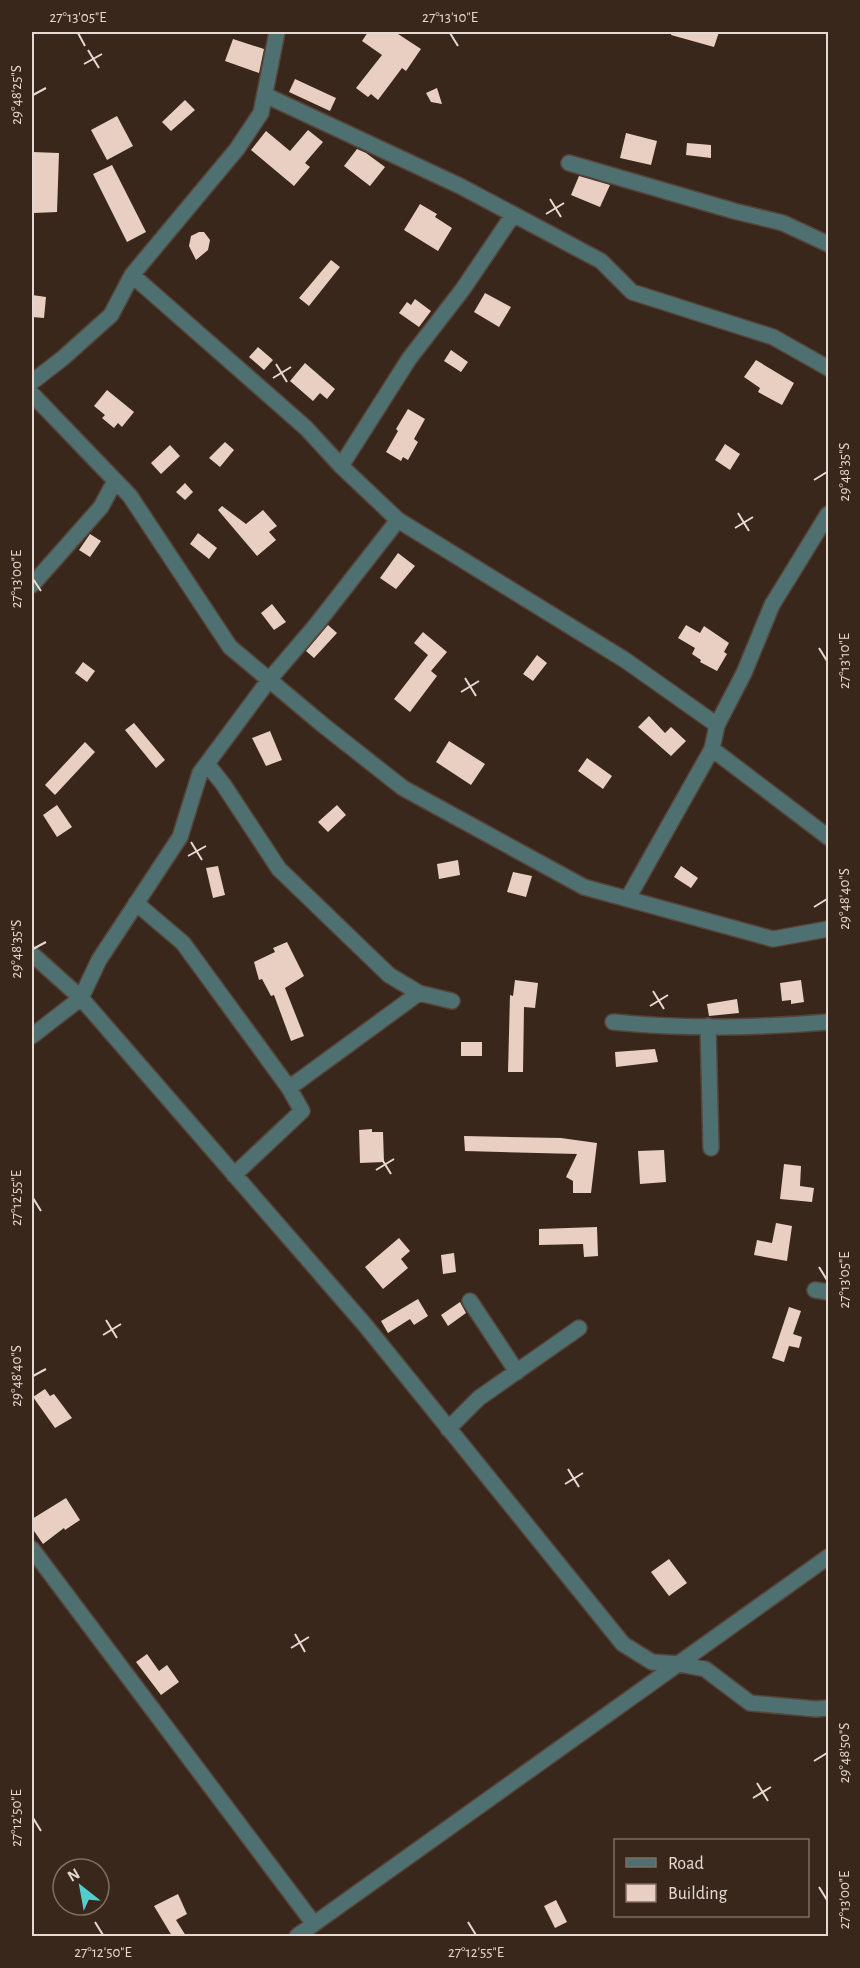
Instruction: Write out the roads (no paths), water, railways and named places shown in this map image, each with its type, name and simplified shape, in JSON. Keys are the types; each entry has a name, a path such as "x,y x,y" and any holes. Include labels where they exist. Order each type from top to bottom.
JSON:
{"street":[{"path":"32,382 111,315 132,274 237,149 261,113 277,32"},
{"path":"265,95 460,186 601,261 632,292 773,338 828,368"},
{"path":"569,163 783,223 828,244"},
{"path":"341,466 409,359 463,289 513,215"},
{"path":"132,274 306,428 341,466 398,520 625,660 717,725"},
{"path":"32,394 130,496 231,647 404,788 584,887 773,939 828,929"},
{"path":"32,585 101,507 115,481"},
{"path":"628,898 712,749 717,725 744,674 772,605 828,514"},
{"path":"32,1036 81,998 99,960 180,837 200,773 269,680 316,625 398,520"},
{"path":"712,749 828,837"},
{"path":"207,764 223,784 279,869 388,975 419,993 452,1001"},
{"path":"136,903 183,943 289,1088 302,1111 234,1174"},
{"path":"32,954 81,998 364,1325 623,1644 652,1662 705,1669 750,1703 828,1708"},
{"path":"289,1088 419,993"},
{"path":"613,1022 656,1026 779,1026 828,1022"},
{"path":"708,1026 711,1148"},
{"path":"470,1301 517,1372"},
{"path":"448,1429 479,1398 579,1328"},
{"path":"297,1936 828,1557"},
{"path":"34,1559 314,1924"}]}
